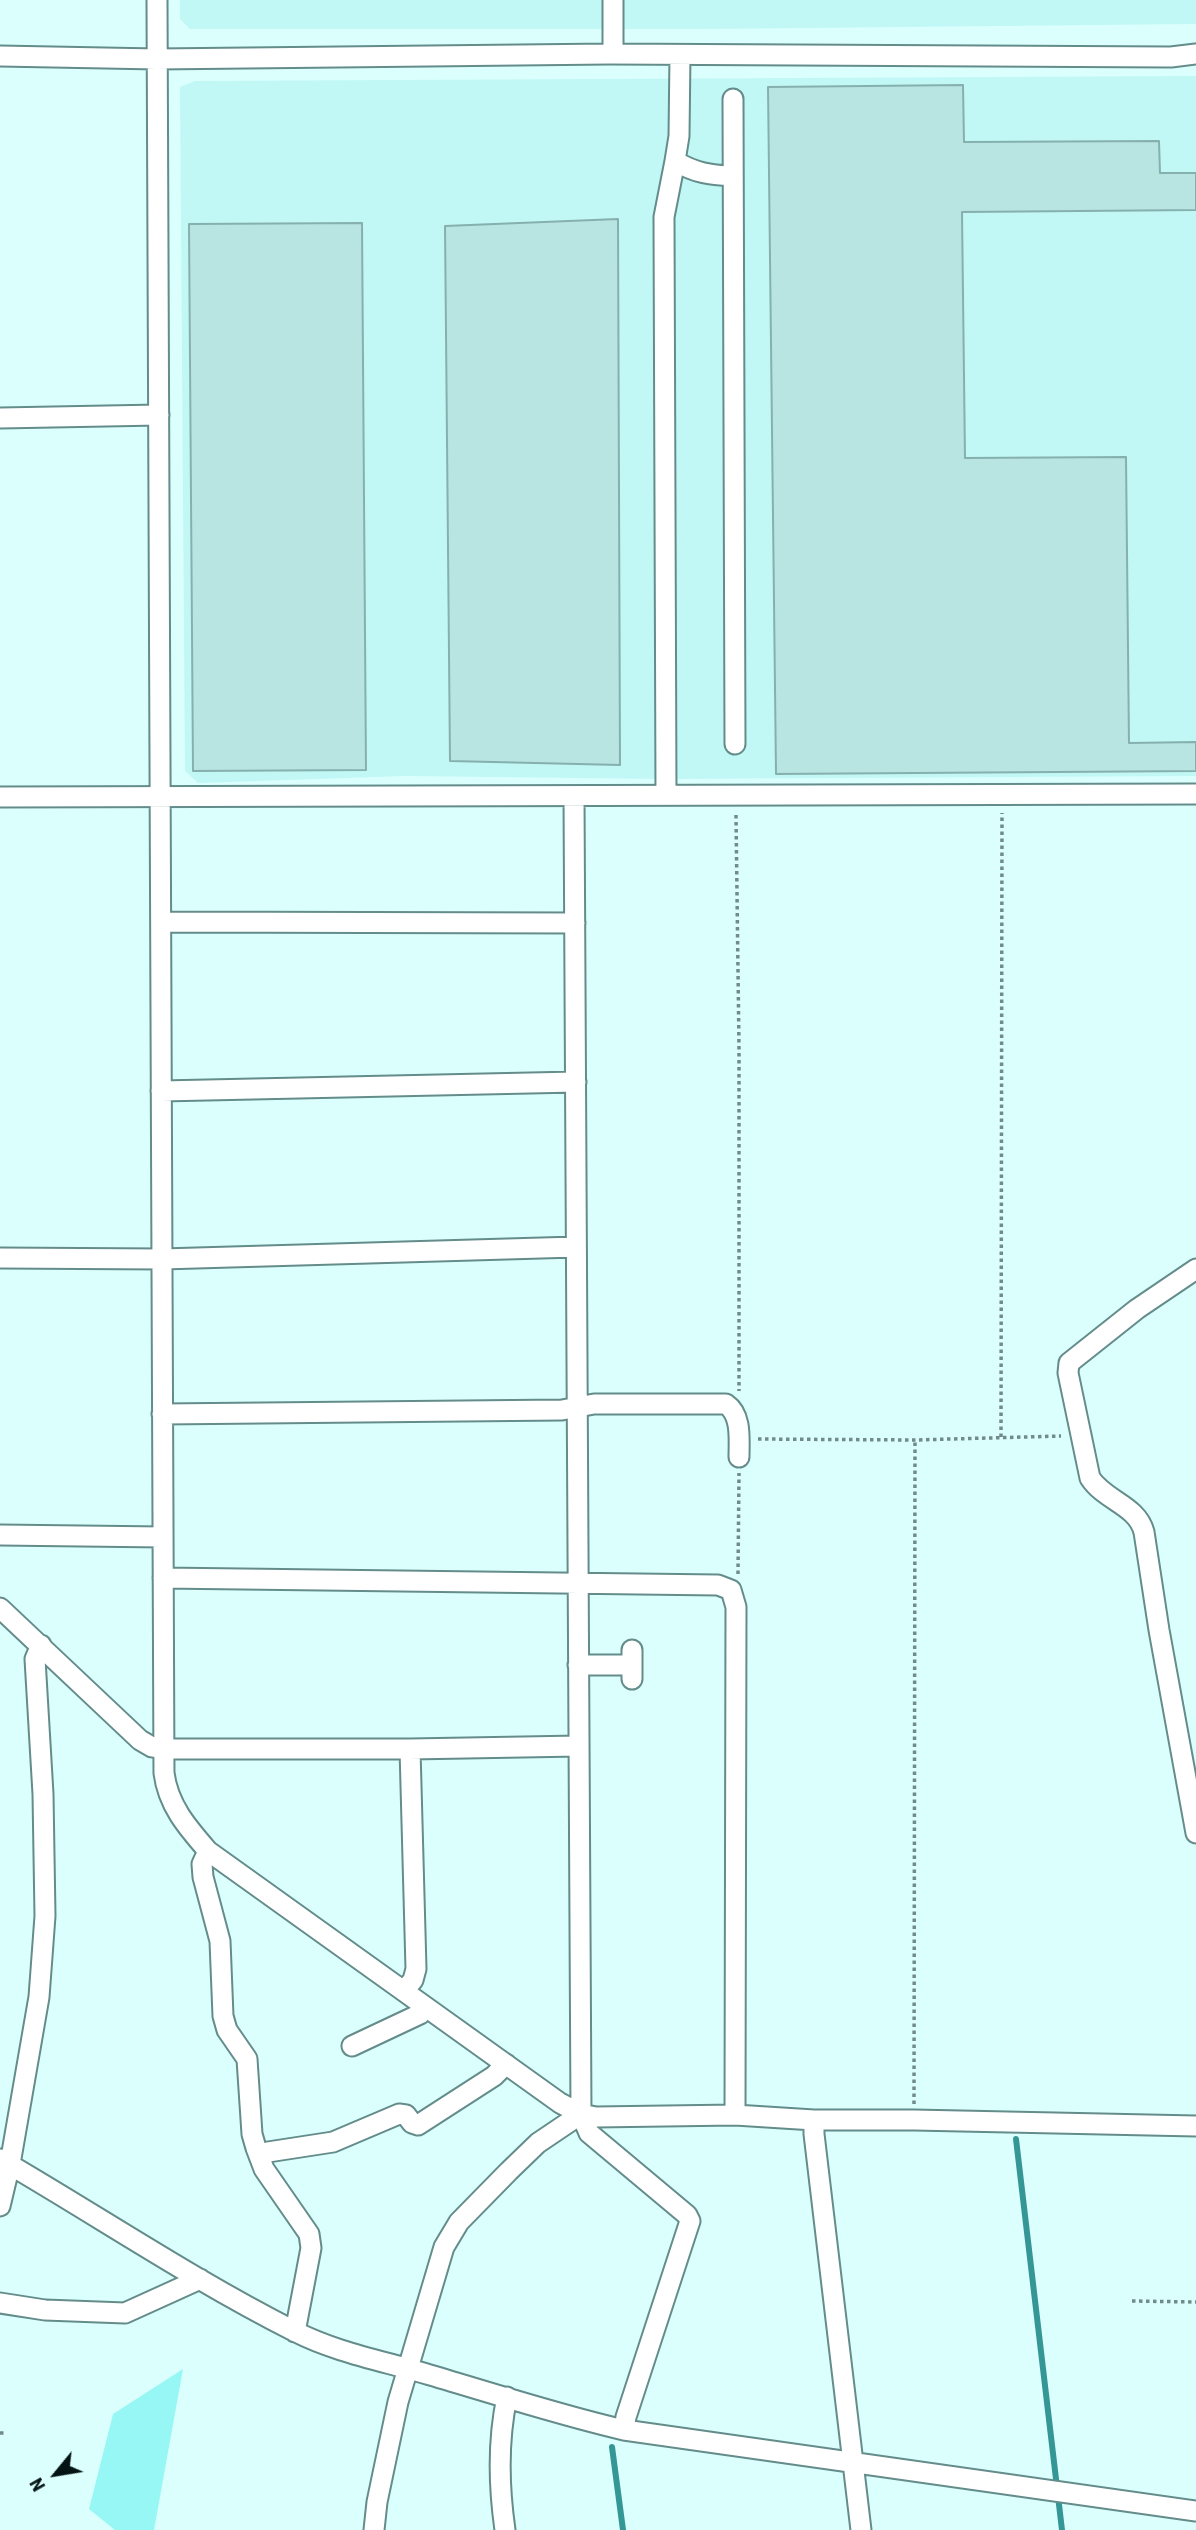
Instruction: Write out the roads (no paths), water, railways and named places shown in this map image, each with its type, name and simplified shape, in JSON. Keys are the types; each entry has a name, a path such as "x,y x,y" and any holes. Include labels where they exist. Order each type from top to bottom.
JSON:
{"street":[{"path":"157,0 162,1414 166,1792 188,1827 208,1851 560,2103 581,2114 596,2117 735,2115 814,2120 1196,2126"},
{"path":"613,0 613,54"},
{"path":"0,56 158,59 613,54 1171,57 1196,54"},
{"path":"666,795 664,217 679,136 680,55"},
{"path":"733,99 735,744"},
{"path":"675,161 705,175 732,176"},
{"path":"0,418 159,415"},
{"path":"0,797 1196,794"},
{"path":"574,796 581,2114 589,2133 687,2215 690,2221 624,2430"},
{"path":"161,922 575,923"},
{"path":"161,1091 576,1082"},
{"path":"0,1258 162,1259 576,1247"},
{"path":"1196,1269 1137,1309 1069,1363 1068,1373 1086,1465 1096,1487 1128,1508 1142,1522 1196,1833"},
{"path":"162,1414 577,1409 594,1404 726,1404 733,1409 738,1423 739,1448"},
{"path":"0,1535 163,1537"},
{"path":"163,1578 718,1585 731,1590 736,1607 735,2115"},
{"path":"0,1608 141,1740 152,1747 410,1749 579,1746"},
{"path":"0,2206 5,2162 39,1997 45,1916 42,1782 35,1659 41,1645"},
{"path":"578,1665 632,1664"},
{"path":"404,1991 413,1980 416,1969 410,1749"},
{"path":"208,1851 202,1864 203,1877 220,1941 223,2017 227,2030 247,2059 252,2134 264,2169 309,2234 311,2249 295,2332"},
{"path":"352,2046 420,2014 426,2007"},
{"path":"259,2156 268,2152 333,2142 399,2114 406,2115 412,2123 418,2125 494,2076 506,2064"},
{"path":"374,2530 384,2465 398,2403 438,2263 452,2232 538,2143 581,2114"},
{"path":"814,2120 861,2530"},
{"path":"5,2162 200,2279 295,2332 356,2357 408,2368 581,2420 624,2430 1196,2511"},
{"path":"0,2303 125,2314 200,2279"},
{"path":"505,2530 502,2440 507,2397"}],"waterway":[{"path":"1016,2139 1062,2530"},
{"path":"612,2447 623,2530"}]}
